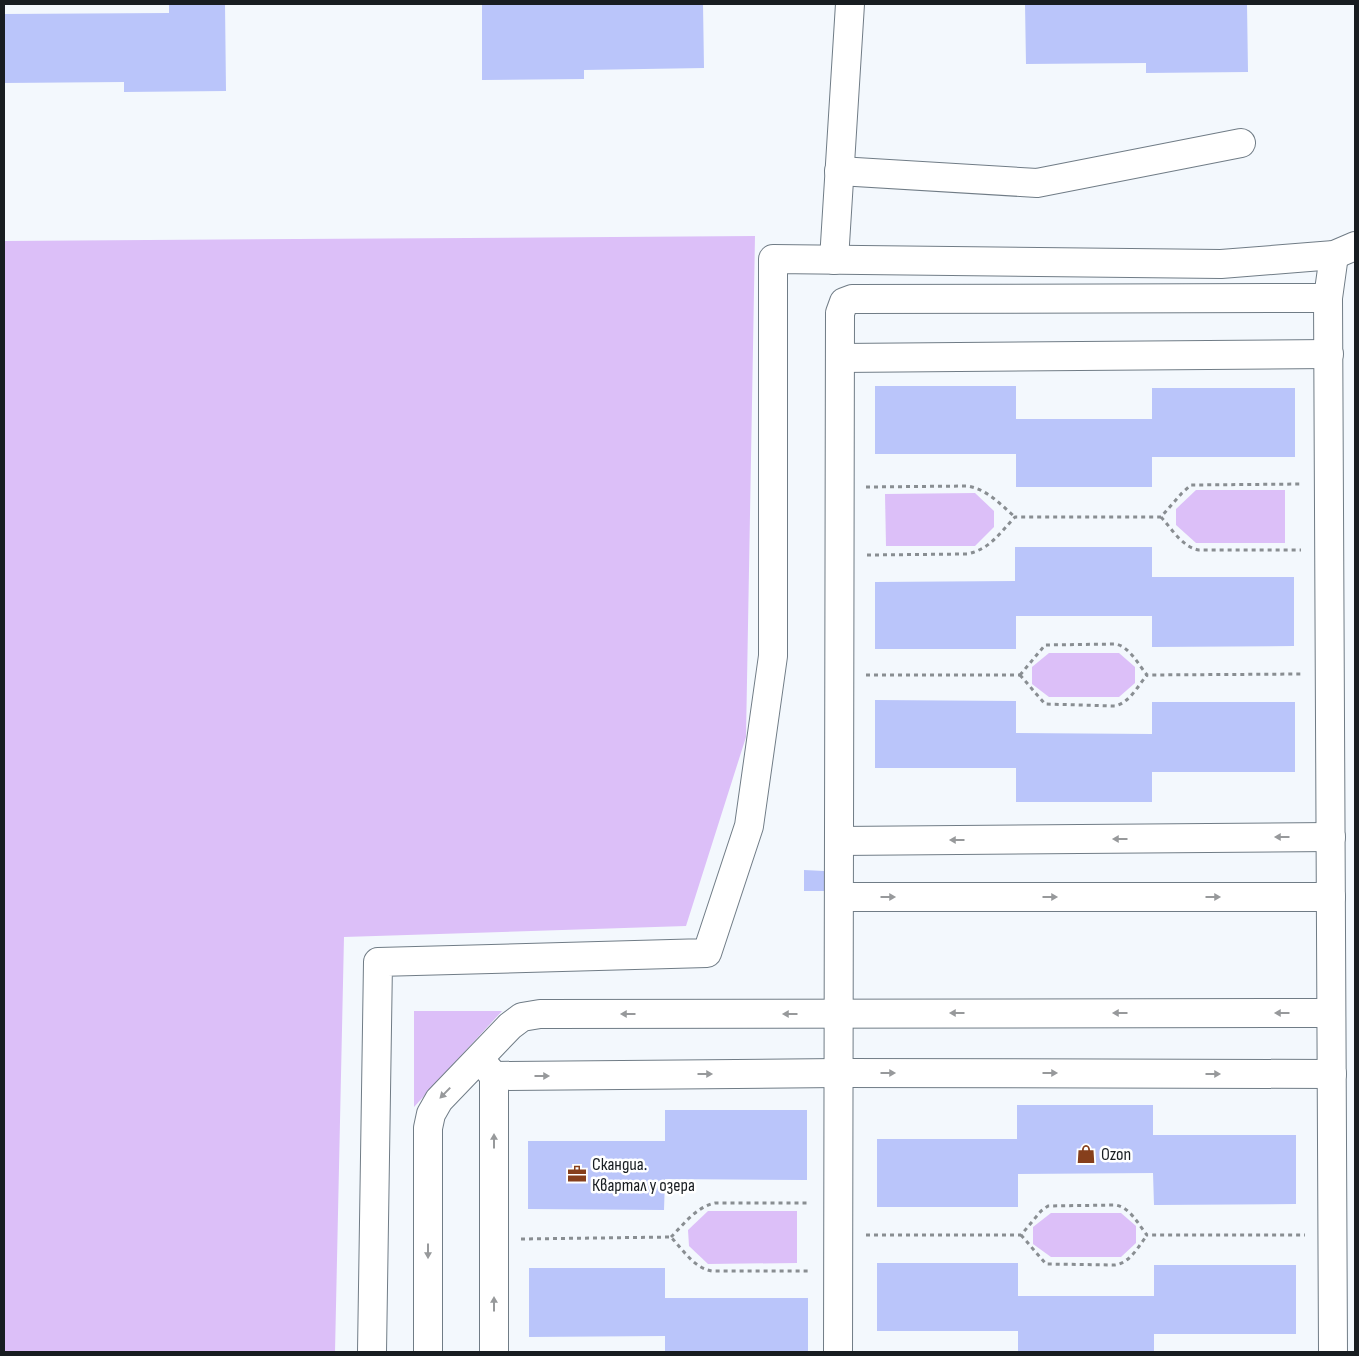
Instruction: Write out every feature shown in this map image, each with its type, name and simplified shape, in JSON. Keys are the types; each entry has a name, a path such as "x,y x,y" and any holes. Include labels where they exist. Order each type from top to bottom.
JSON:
{"street":[{"path":"834,260 850,4"},
{"path":"840,171 1037,183 1241,143"},
{"path":"372,1352 378,962 707,953 749,826 773,656 773,259 1221,264 1344,251 1328,298 1332,1352"},
{"path":"838,1352 840,313 844,302 852,299 1328,298"},
{"path":"840,358 1329,354"},
{"path":"840,841 1331,837"},
{"path":"839,897 1331,897"},
{"path":"428,1352 428,1128 431,1114 439,1100 486,1067 510,1026 522,1017 540,1014 1331,1013"},
{"path":"486,1067 839,1073 1332,1074"},
{"path":"486,1067 494,1352"}],"path":[{"path":"861,487 967,486 978,488 1016,517 1161,516 1191,485 1308,484"},
{"path":"1161,516 1190,549 1308,550"},
{"path":"861,555 967,554 979,551 991,543 1016,517"},
{"path":"1020,675 1046,645 1115,644 1122,645 1128,650 1147,675"},
{"path":"1147,675 1309,674"},
{"path":"861,676 1020,675 1046,704 1115,706 1122,704 1128,699 1147,675"},
{"path":"513,1239 671,1237 696,1212 706,1205 816,1203"},
{"path":"1021,1235 1041,1211 1048,1206 1115,1205 1123,1206 1147,1235"},
{"path":"862,1235 1021,1235 1046,1264 1115,1265 1122,1264 1128,1259 1147,1235"},
{"path":"1147,1235 1311,1235"},
{"path":"671,1237 704,1270 816,1271"}],"shaded area":[{"path":"755,236 746,737 686,926 344,937 335,1352 4,1352 4,241"},
{"path":"1196,490 1285,490 1285,543 1196,543 1176,525 1176,509"},
{"path":"975,493 994,511 994,527 975,546 886,546 885,494"},
{"path":"1049,653 1119,653 1135,667 1135,683 1119,697 1049,697 1032,684 1032,667"},
{"path":"414,1011 502,1011 414,1107"},
{"path":"708,1211 797,1211 797,1263 708,1264 689,1246 688,1230"},
{"path":"1051,1213 1121,1213 1136,1226 1136,1243 1121,1257 1051,1257 1033,1244 1033,1227"}],"building":[{"path":"169,4 225,4 226,91 124,92 124,82 4,83 4,14 169,13"},
{"path":"482,4 703,4 704,68 584,70 584,79 482,80"},
{"path":"1025,4 1247,4 1248,72 1146,73 1146,63 1026,64"},
{"path":"875,386 1016,386 1016,419 1152,419 1152,388 1295,388 1295,457 1152,457 1152,487 1016,487 1016,454 875,454"},
{"path":"1015,547 1152,547 1152,577 1294,577 1294,646 1152,647 1152,616 1016,616 1016,649 875,649 875,582 1015,581"},
{"path":"875,700 1016,701 1016,733 1152,734 1152,702 1295,702 1295,772 1152,772 1152,802 1016,802 1016,768 875,768"},
{"path":"804,870 824,871 824,891 804,891"},
{"path":"1017,1105 1153,1105 1153,1135 1296,1135 1296,1204 1154,1205 1153,1173 1018,1174 1018,1207 877,1207 877,1139 1017,1139"},
{"path":"665,1110 807,1110 807,1180 665,1179 664,1210 528,1209 528,1141 665,1141"},
{"path":"877,1263 1018,1263 1018,1296 1154,1296 1154,1265 1296,1265 1296,1334 1154,1334 1154,1352 1018,1352 1018,1331 877,1331"},
{"path":"529,1268 665,1268 665,1298 808,1298 808,1352 665,1352 665,1336 529,1337"}],"place":[{"name":"Ozon","path":"1086,1154"},
{"name":"Скандиа. Квартал у озера","path":"577,1174"}]}
